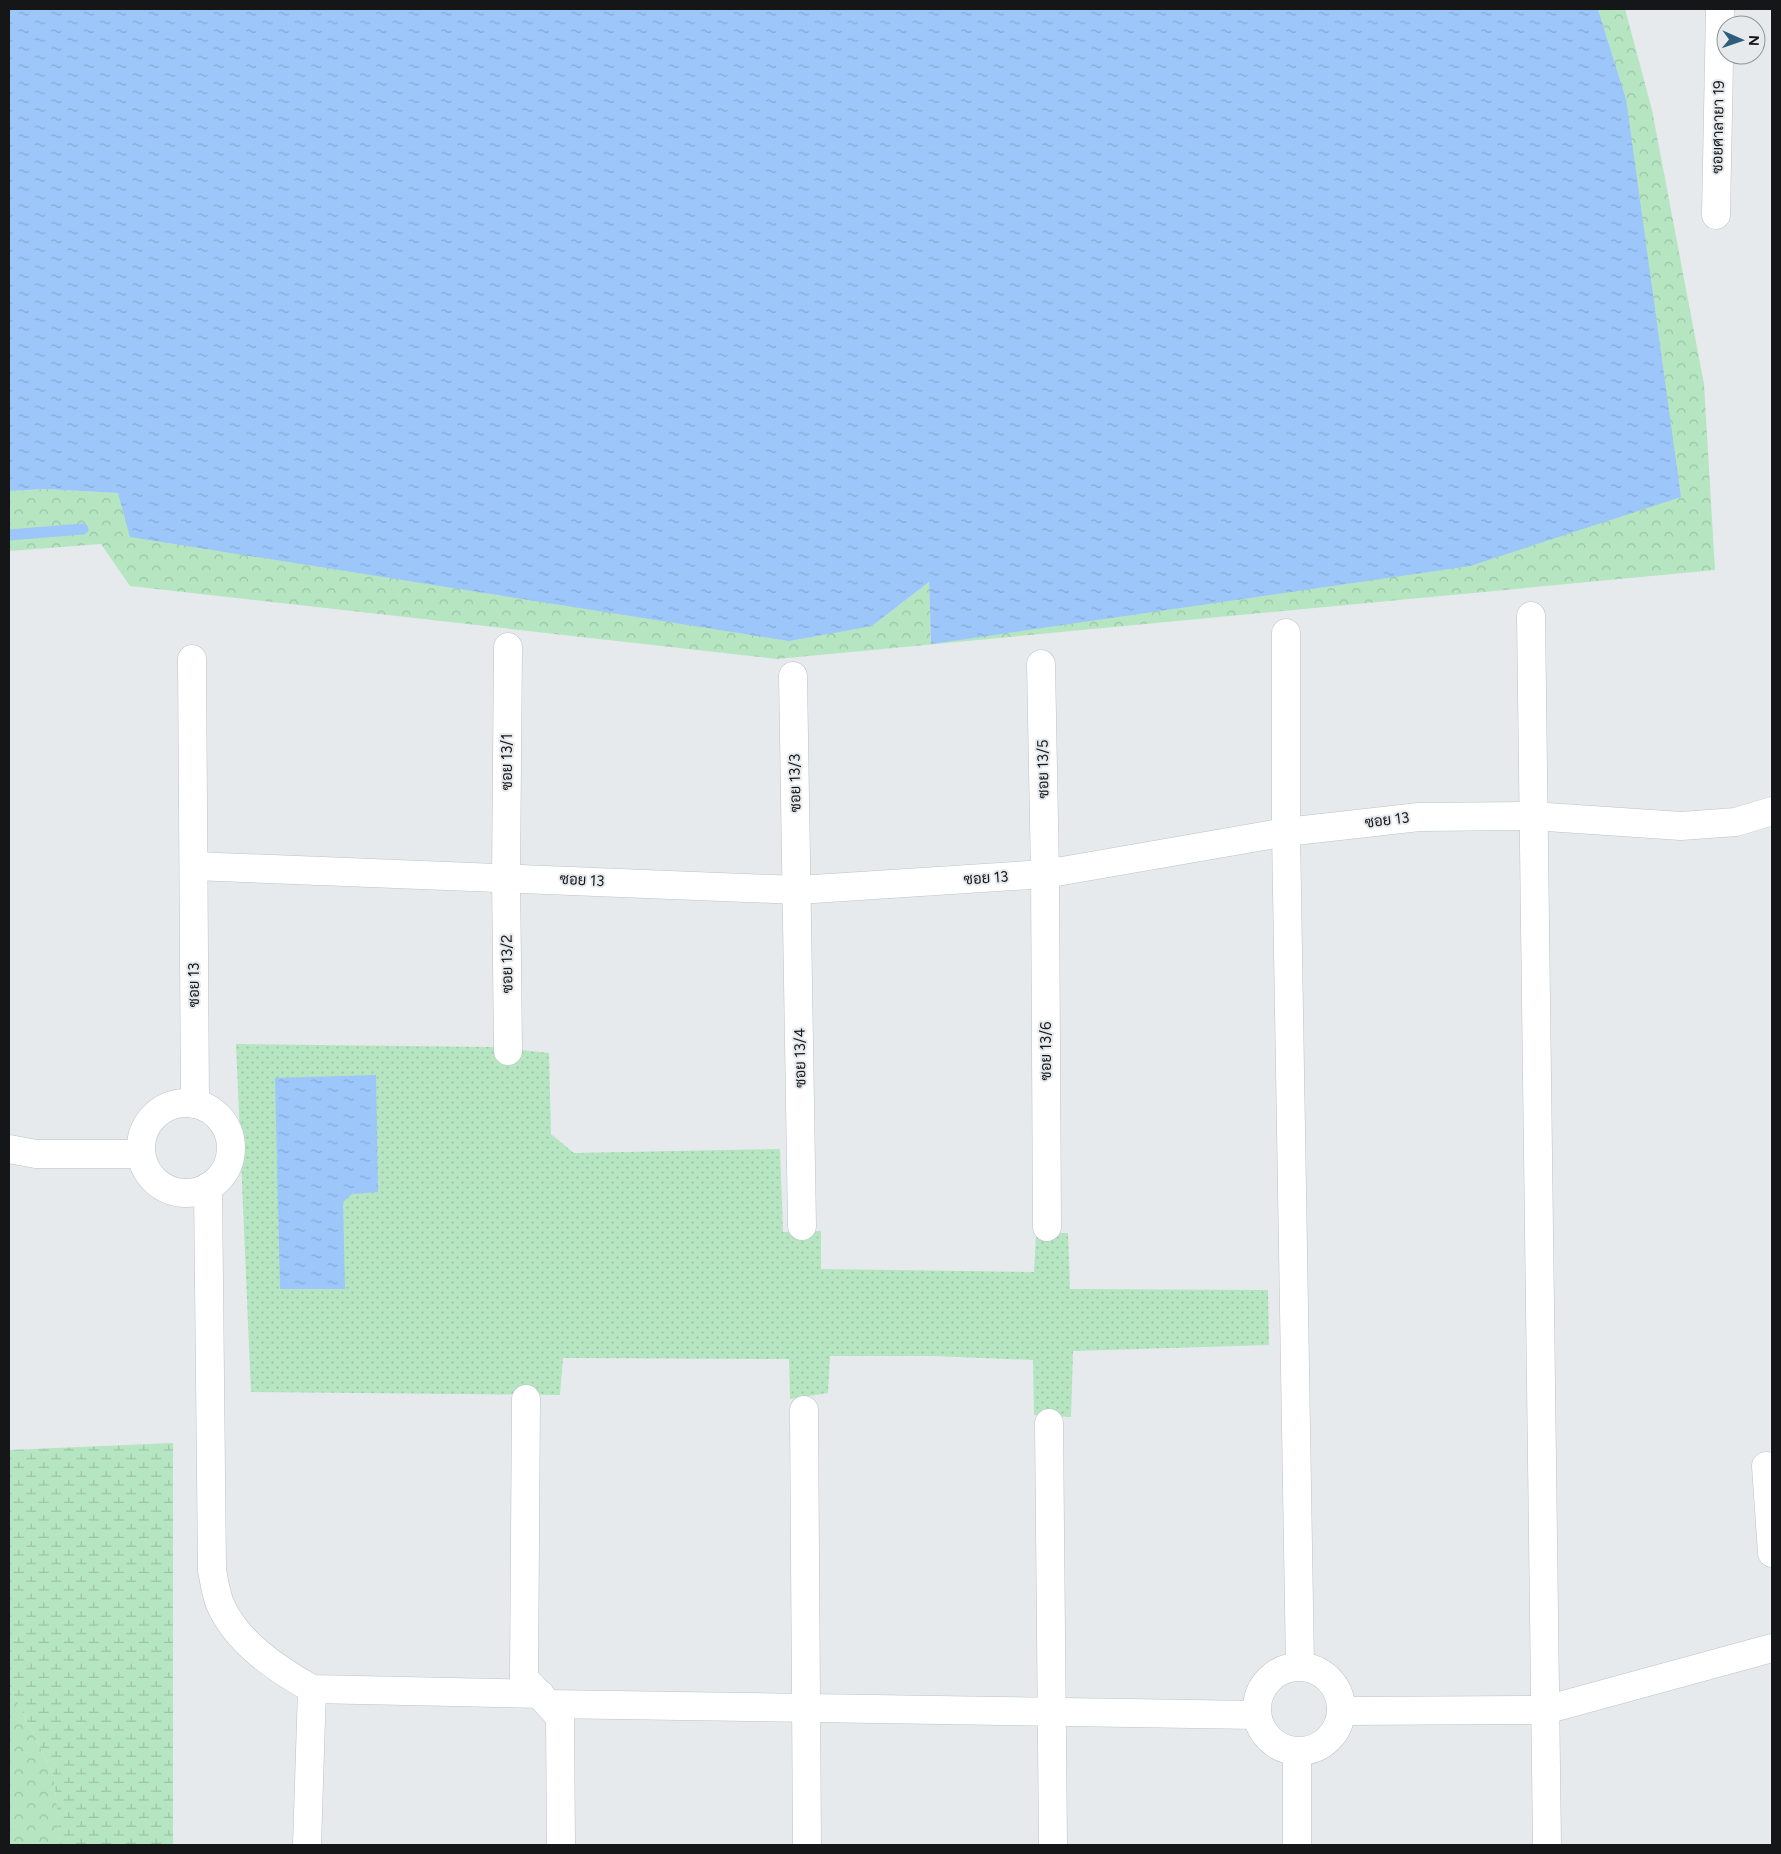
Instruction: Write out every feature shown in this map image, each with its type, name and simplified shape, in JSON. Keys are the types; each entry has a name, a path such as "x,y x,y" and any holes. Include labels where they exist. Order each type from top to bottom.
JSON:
{"street":[{"name":"ซอยศาลายา 19","path":"1716,215 1720,9"},
{"path":"1531,616 1532,816 1547,1845"},
{"path":"1286,633 1286,832 1300,1666"},
{"name":"ซอย 13/1","path":"506,877 508,647"},
{"name":"ซอย 13","path":"192,659 195,1104"},
{"name":"ซอย 13/5","path":"1041,664 1045,874"},
{"name":"ซอย 13/3","path":"793,676 798,890"},
{"name":"ซอย 13","path":"194,866 798,890 1045,874 1286,832 1419,817 1532,816 1680,826 1736,822 1772,811"},
{"name":"ซอย 13/6","path":"1045,874 1047,1227"},
{"name":"ซอย 13/2","path":"506,877 508,1052"},
{"name":"ซอย 13/4","path":"798,890 802,1226"},
{"path":"181,1103 195,1104 208,1109 219,1118 226,1128 230,1142 230,1155 226,1168 218,1180 194,1193 180,1193 166,1188 154,1180 146,1168 141,1154 146,1126 155,1115 167,1107 181,1103"},
{"path":"9,1149 36,1154 141,1154"},
{"path":"208,1187 212,1570 220,1604 238,1632 287,1674 312,1689 806,1708 1256,1715"},
{"path":"526,1399 524,1678 560,1717 561,1845"},
{"path":"804,1410 807,1845"},
{"path":"1049,1423 1053,1845"},
{"path":"1766,1466 1772,1553"},
{"path":"1341,1711 1545,1710 1772,1648"},
{"path":"1300,1666 1313,1668 1330,1680 1340,1698 1341,1711 1338,1725 1332,1736 1310,1750 1297,1752 1282,1749 1270,1741 1261,1729 1256,1715 1257,1700 1262,1687 1272,1675 1285,1669 1300,1666"},
{"path":"307,1845 312,1689"},
{"path":"1297,1752 1297,1845"}],"green space":[{"path":"1598,9 1625,9 1652,110 1704,384 1715,570 777,659 130,586 101,544 9,551 9,491 45,489 119,493 872,626 929,582 931,644 1626,99"},
{"path":"236,1044 492,1047 549,1053 551,1134 574,1153 780,1149 783,1232 821,1231 821,1269 1034,1272 1036,1234 1068,1233 1070,1289 1268,1290 1269,1345 1073,1351 1071,1417 1034,1415 1033,1360 933,1356 830,1356 828,1393 790,1399 789,1359 563,1358 560,1395 251,1392"},
{"path":"173,1443 173,1845 60,1845 54,1776 9,1685 9,1450"},
{"path":"9,1685 54,1776 60,1845 9,1845"}],"water":[{"path":"9,9 1598,9 1626,99 1681,497 1470,566 931,644 929,582 872,626 789,641 130,537 118,493 45,489 9,491"},
{"path":"376,1075 378,1192 352,1194 343,1202 345,1289 280,1289 275,1078"}],"waterway":[{"path":"9,535 83,529"}]}
